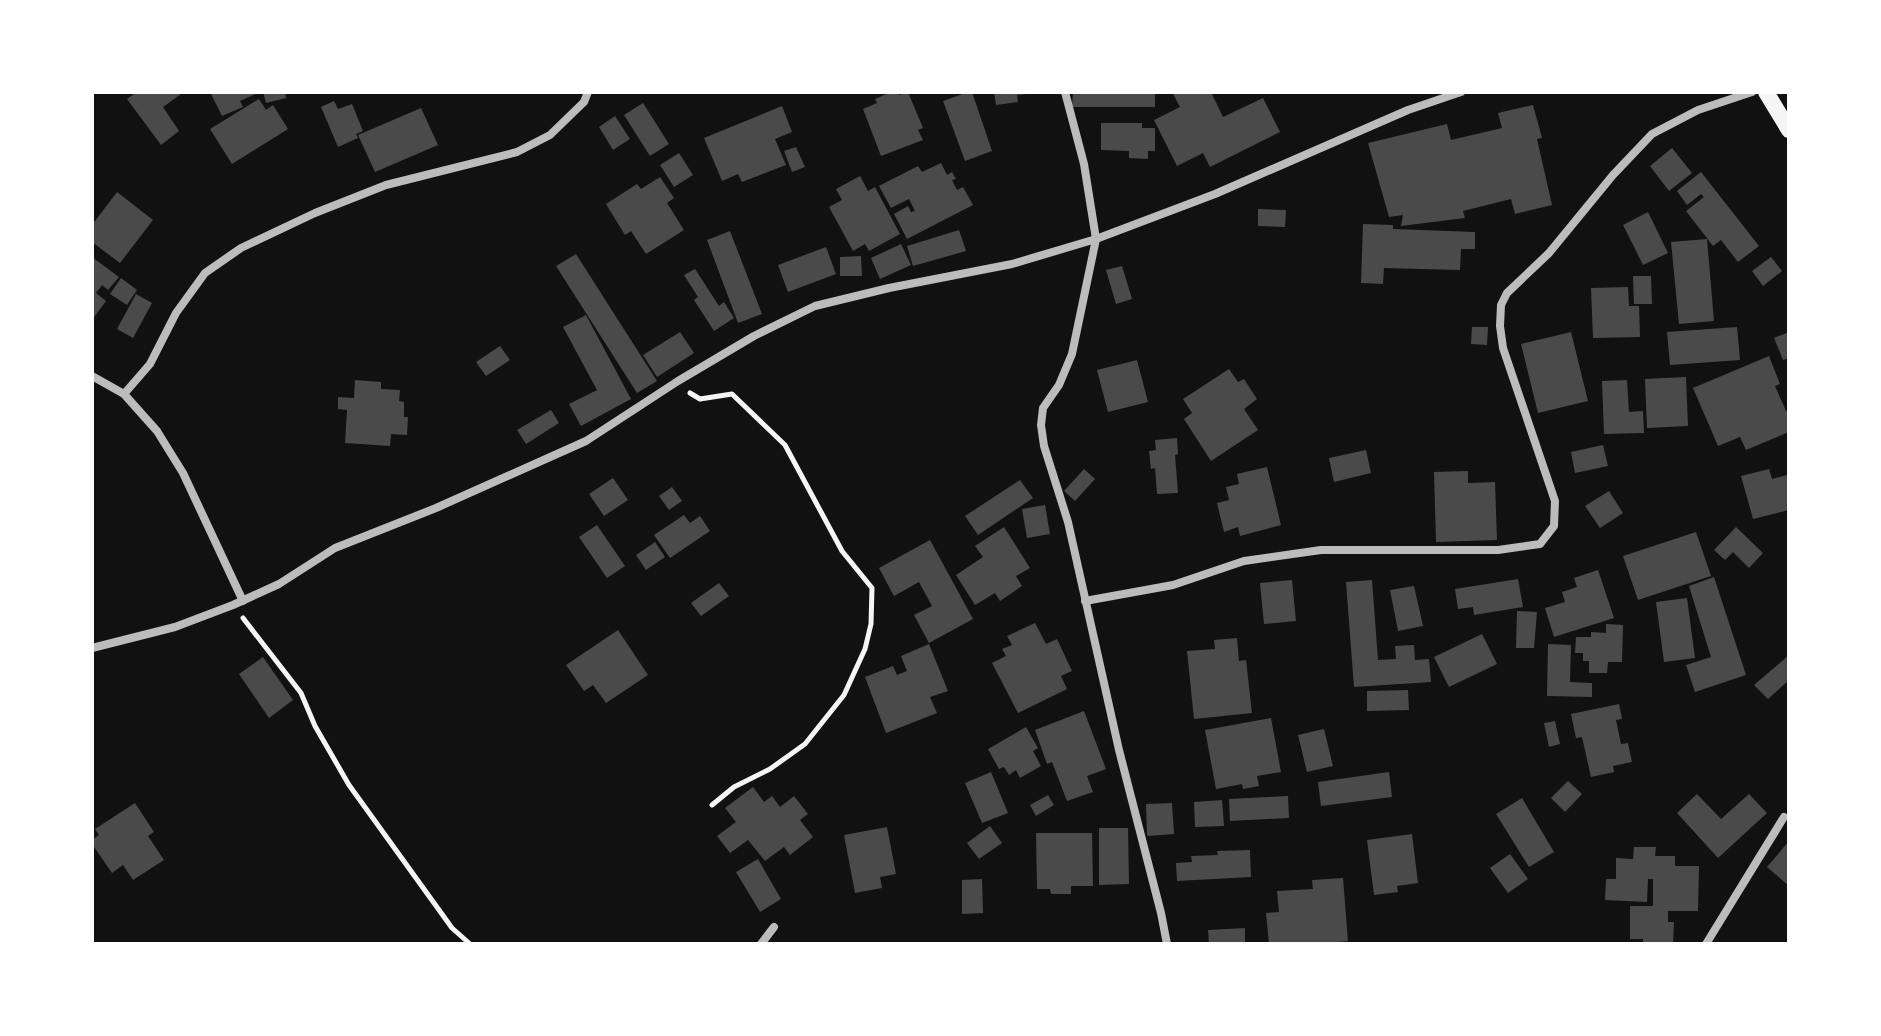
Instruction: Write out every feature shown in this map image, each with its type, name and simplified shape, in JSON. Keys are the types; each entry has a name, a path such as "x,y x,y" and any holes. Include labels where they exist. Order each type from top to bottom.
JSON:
{"main road":[{"path":"1766,92 1789,130"}],"street":[{"path":"124,394 150,364 176,313 205,273 241,248 315,213 386,185 517,152 550,135 584,102 588,92"},
{"path":"1065,92 1084,164 1096,239 1072,354 1059,385 1043,408 1041,425 1044,446 1068,522 1119,750 1167,944"},
{"path":"92,648 175,627 243,601 279,584 335,548 436,508 586,441 754,336 815,306 1012,264 1096,239 1215,194 1408,110 1461,92"},
{"path":"1085,601 1173,585 1244,561 1321,550 1498,550 1540,544 1554,526 1555,501 1503,348 1501,305 1507,293 1549,253 1613,175 1652,134 1698,110 1752,92"},
{"path":"92,376 124,394 157,431 183,473 243,601"},
{"path":"1706,944 1784,817"},
{"path":"761,944 774,927"}],"path":[{"path":"678,381 700,399 732,394 785,445 842,551 872,588 871,624 865,649 844,695 805,744 770,769 734,787 712,805"},
{"path":"233,605 301,693 315,726 349,785 452,928 470,944"}],"building":[{"path":"137,92 184,92 163,107 179,131 161,145 127,99"},
{"path":"210,92 260,92 240,101 243,107 222,116"},
{"path":"263,92 285,92 286,98 266,103"},
{"path":"891,92 898,92 899,95 908,92 923,128 918,130 923,140 881,156 863,109"},
{"path":"972,92 992,151 965,161 943,101"},
{"path":"994,92 1026,94 1017,95 1018,102 996,105"},
{"path":"1073,92 1155,92 1155,107 1072,107"},
{"path":"1172,92 1211,92 1223,117 1263,98 1280,132 1210,167 1203,153 1177,166 1154,120 1180,107"},
{"path":"259,99 266,110 273,105 288,129 232,164 210,129"},
{"path":"334,101 338,109 352,104 363,131 356,134 358,138 338,147 321,107"},
{"path":"643,103 669,144 650,156 624,115"},
{"path":"1533,105 1542,138 1537,139 1552,205 1515,214 1511,199 1463,211 1465,218 1401,226 1403,215 1389,217 1368,143 1447,124 1451,140 1502,128 1498,113"},
{"path":"782,106 792,132 775,139 786,165 742,182 738,174 722,181 704,138"},
{"path":"421,108 438,145 375,172 358,135"},
{"path":"615,116 630,139 613,150 599,127"},
{"path":"1101,123 1142,123 1142,128 1155,128 1155,151 1148,151 1148,159 1129,158 1129,151 1101,150"},
{"path":"796,147 805,167 792,172 784,151"},
{"path":"1672,148 1692,173 1669,191 1650,166"},
{"path":"679,153 693,175 674,187 660,165"},
{"path":"941,163 947,175 952,172 957,190 963,187 973,205 907,239 894,214 908,206 911,212 915,211 909,199 891,208 879,186 918,166 922,172"},
{"path":"1701,172 1759,246 1738,262 1721,240 1713,246 1686,211 1704,197 1701,194 1687,205 1677,191"},
{"path":"860,176 868,191 875,187 900,234 869,251 865,244 853,251 829,207 842,200 836,189"},
{"path":"660,177 674,198 667,203 684,230 646,254 631,231 625,235 606,204 637,184 641,189"},
{"path":"117,192 153,220 120,263 92,242 92,225"},
{"path":"1258,209 1286,210 1285,227 1258,226"},
{"path":"1648,212 1668,253 1643,265 1623,225"},
{"path":"1363,224 1393,225 1393,229 1475,232 1475,249 1461,249 1460,270 1384,268 1383,284 1361,283"},
{"path":"959,230 966,251 913,266 907,246"},
{"path":"730,231 762,314 738,323 707,240"},
{"path":"1707,239 1714,321 1679,324 1671,242"},
{"path":"901,244 911,265 880,279 871,258"},
{"path":"826,247 836,274 788,292 778,265"},
{"path":"576,254 657,381 637,393 556,266"},
{"path":"861,256 862,276 840,276 840,257"},
{"path":"92,257 119,277 108,290 102,285 96,293 106,301 92,320"},
{"path":"1771,257 1782,271 1763,286 1752,271"},
{"path":"1122,266 1132,299 1116,304 1106,270"},
{"path":"695,269 719,306 724,302 734,318 714,331 694,300 698,297 684,275"},
{"path":"1633,276 1651,276 1652,304 1634,304"},
{"path":"121,278 137,290 127,305 110,294"},
{"path":"1628,287 1629,306 1639,306 1640,337 1593,338 1591,288"},
{"path":"136,294 152,303 133,338 117,329"},
{"path":"586,315 631,399 581,426 569,404 597,390 563,327"},
{"path":"1472,327 1488,327 1487,345 1471,344"},
{"path":"1737,327 1740,360 1670,365 1667,332"},
{"path":"680,332 694,353 657,377 643,355"},
{"path":"1571,332 1588,401 1538,413 1521,344"},
{"path":"1789,332 1789,358 1783,360 1774,338"},
{"path":"500,346 510,360 486,376 476,362"},
{"path":"1769,356 1780,384 1775,386 1786,411 1789,410 1789,432 1746,450 1740,437 1718,446 1693,388"},
{"path":"1137,360 1148,402 1108,412 1097,370"},
{"path":"1229,369 1238,382 1244,379 1257,399 1244,409 1258,430 1211,461 1184,419 1192,413 1183,399"},
{"path":"1686,377 1688,426 1647,428 1645,379"},
{"path":"355,380 381,382 381,389 400,390 399,401 404,402 404,417 408,417 407,435 391,434 390,446 345,443 347,410 338,409 338,397 354,398"},
{"path":"1627,380 1629,412 1643,411 1644,433 1604,434 1602,381"},
{"path":"551,410 559,423 526,444 517,430"},
{"path":"1177,438 1178,493 1157,494 1155,468 1151,469 1149,451 1156,450 1155,440"},
{"path":"1603,445 1608,466 1575,473 1571,452"},
{"path":"1366,450 1371,473 1334,482 1329,458"},
{"path":"1267,467 1281,525 1240,536 1238,527 1224,532 1217,503 1229,500 1226,487 1239,484 1237,474"},
{"path":"1084,469 1095,479 1075,501 1064,491"},
{"path":"1769,469 1772,479 1787,475 1789,510 1753,519 1741,476"},
{"path":"1468,471 1468,483 1495,482 1497,540 1436,542 1434,472"},
{"path":"613,478 628,500 604,516 589,494"},
{"path":"1020,480 1033,498 978,535 965,516"},
{"path":"672,487 682,501 669,510 659,496"},
{"path":"1609,491 1623,513 1600,528 1585,506"},
{"path":"1045,505 1050,534 1027,538 1022,509"},
{"path":"684,515 690,523 700,516 710,531 670,558 654,535"},
{"path":"597,525 625,566 607,578 579,537"},
{"path":"1004,527 1030,568 1016,576 1022,586 1000,601 995,593 975,605 956,575 983,557 975,546"},
{"path":"1736,527 1763,553 1749,568 1733,552 1725,560 1714,550"},
{"path":"1696,532 1711,576 1638,600 1623,556"},
{"path":"930,540 973,619 929,643 914,615 932,606 919,582 894,596 879,568"},
{"path":"655,542 665,557 646,570 636,555"},
{"path":"1598,570 1614,618 1554,637 1545,608 1565,602 1562,592 1577,587 1574,578"},
{"path":"1714,577 1746,675 1695,692 1686,665 1711,657 1689,586"},
{"path":"1518,579 1523,607 1474,615 1473,607 1458,609 1455,589"},
{"path":"1292,580 1296,621 1264,624 1260,583"},
{"path":"1372,580 1378,660 1396,659 1395,646 1414,645 1415,660 1429,659 1431,682 1354,687 1346,582"},
{"path":"719,583 729,596 701,616 691,603"},
{"path":"1414,586 1423,626 1398,631 1390,590"},
{"path":"1687,598 1695,658 1664,662 1656,602"},
{"path":"1517,611 1537,612 1534,648 1516,648"},
{"path":"1035,623 1046,644 1057,639 1072,671 1061,676 1067,689 1018,713 992,663 1006,656 1002,649 1012,645 1007,636"},
{"path":"1606,624 1623,625 1622,662 1608,662 1607,673 1589,673 1589,661 1583,661 1583,653 1575,653 1576,637 1591,637 1591,632 1606,633"},
{"path":"618,630 648,675 606,703 593,685 584,691 566,665"},
{"path":"1482,634 1497,664 1449,687 1434,657"},
{"path":"1237,638 1239,661 1246,660 1252,713 1194,719 1187,651 1215,649 1214,640"},
{"path":"929,644 948,691 930,697 937,713 886,733 865,677 893,666 897,675 907,671 901,656"},
{"path":"1548,644 1571,645 1570,682 1592,683 1592,697 1547,696"},
{"path":"1789,655 1789,680 1768,699 1754,685"},
{"path":"263,657 293,700 269,718 239,674"},
{"path":"1408,690 1409,710 1367,711 1367,691"},
{"path":"1619,704 1622,719 1616,720 1621,744 1628,743 1632,762 1613,766 1614,772 1591,777 1582,737 1576,738 1571,714"},
{"path":"1084,711 1106,769 1087,776 1093,792 1067,801 1052,762 1047,764 1035,730"},
{"path":"1271,718 1281,772 1257,776 1259,786 1243,789 1242,784 1216,789 1205,730"},
{"path":"1555,721 1560,744 1549,747 1544,723"},
{"path":"1026,727 1038,748 1033,751 1041,766 1020,778 1016,770 1009,775 1004,767 999,769 988,749"},
{"path":"1324,729 1333,766 1307,772 1298,735"},
{"path":"991,772 1008,813 982,823 965,783"},
{"path":"1389,772 1392,797 1321,806 1318,782"},
{"path":"1568,781 1582,794 1565,812 1551,798"},
{"path":"753,787 764,802 772,796 780,807 794,796 808,814 800,820 813,837 790,855 784,847 765,861 748,840 730,853 717,836 736,822 725,808"},
{"path":"1697,794 1721,819 1749,794 1767,813 1718,858 1677,813"},
{"path":"1048,795 1054,805 1036,816 1030,805"},
{"path":"1288,796 1289,818 1230,821 1229,799"},
{"path":"1522,798 1554,852 1529,867 1496,814"},
{"path":"1222,800 1224,826 1195,827 1194,802"},
{"path":"135,803 154,832 148,836 164,860 133,880 123,865 112,873 92,840 99,835 95,829"},
{"path":"1172,803 1174,834 1147,836 1146,804"},
{"path":"990,826 1002,843 979,859 967,843"},
{"path":"887,827 896,874 880,877 882,888 855,893 844,835"},
{"path":"1099,828 1128,828 1129,884 1099,885"},
{"path":"1036,833 1092,833 1093,886 1071,886 1071,894 1051,894 1050,889 1037,889"},
{"path":"1412,834 1418,883 1397,886 1398,892 1374,895 1367,840"},
{"path":"1789,841 1789,886 1767,867"},
{"path":"1634,847 1656,847 1655,856 1675,856 1675,866 1699,866 1698,911 1668,911 1668,922 1674,922 1673,944 1643,944 1643,939 1630,939 1630,906 1653,906 1653,879 1648,879 1647,902 1605,900 1606,879 1616,879 1616,858 1633,859"},
{"path":"1250,850 1251,877 1177,881 1176,863 1192,862 1191,856"},
{"path":"1510,854 1528,879 1508,893 1490,868"},
{"path":"758,859 781,899 760,912 736,872"},
{"path":"1343,878 1348,941 1269,944 1266,913 1279,912 1277,891 1313,889 1312,880"},
{"path":"982,879 983,913 962,914 962,880"},
{"path":"1245,928 1245,944 1209,944 1208,930"}]}
